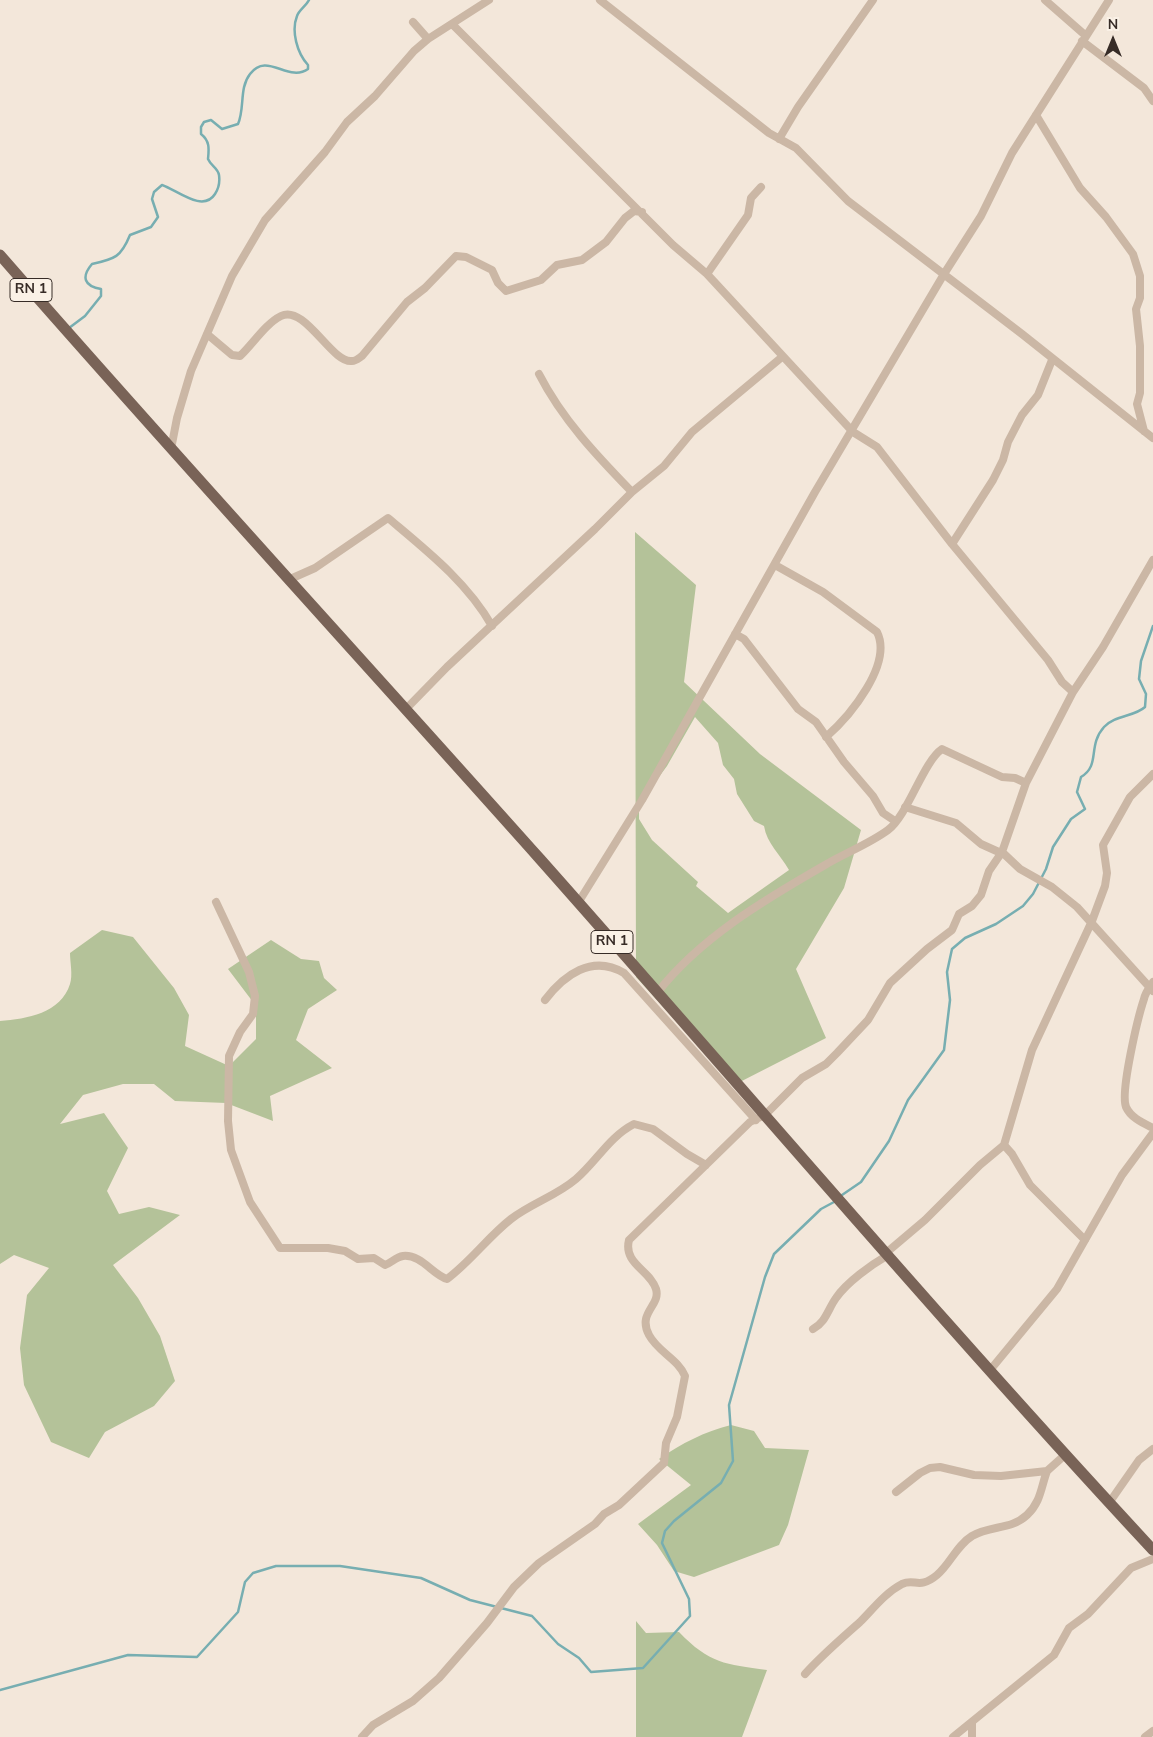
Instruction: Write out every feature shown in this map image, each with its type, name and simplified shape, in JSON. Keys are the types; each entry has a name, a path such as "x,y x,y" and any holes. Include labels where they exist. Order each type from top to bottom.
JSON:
{"main road":[{"name":"RN 1","path":"0,254 171,450 578,903 657,993 760,1118 887,1254 1153,1550"}],"street":[{"path":"171,450 191,371 232,276 265,220 325,152 347,122 428,39 489,0"},
{"path":"600,0 612,12 779,139 796,148 848,200 1153,438"},
{"path":"779,139 808,91 851,34 873,0"},
{"path":"1044,0 1083,38 1144,88 1153,101"},
{"path":"578,903 642,800 815,492 853,432 944,274 981,216 1012,153 1083,38 1109,0"},
{"path":"413,22 428,39"},
{"path":"452,25 642,212 673,246 708,274 782,357 826,401 853,432 877,447 952,544 1073,692"},
{"path":"1036,115 1080,188 1106,217 1133,254 1140,276 1140,298 1136,309 1140,346 1140,393 1137,404 1144,431"},
{"path":"708,274 748,215 750,198 761,187"},
{"path":"207,334 232,355 240,356 282,315 299,317 346,361 353,361 362,356 407,302 425,288 456,256 473,259 492,270 498,283 506,290 523,287 541,280 557,265 582,260 606,242 625,218 634,211 642,212"},
{"path":"405,710 632,492 664,466 692,432 782,357"},
{"path":"952,544 993,480 1003,460 1008,442 1022,415 1038,395 1052,360"},
{"path":"539,374 548,392 580,436 632,492"},
{"path":"288,580 315,568 388,518 460,583 480,605 492,626"},
{"path":"362,1737 373,1725 413,1701 439,1678 487,1623 514,1587 539,1563 595,1524 604,1514 619,1505 664,1463 666,1442 677,1417 685,1376 678,1364 659,1349 645,1326 648,1310 656,1296 656,1289 632,1261 628,1245 633,1235 750,1122 760,1118 802,1078 826,1064 868,1020 890,983 927,949 952,930 959,914 972,906 981,895 989,871 1001,852 1026,783 1073,692 1103,647 1153,560"},
{"path":"775,565 823,592 877,632 881,640 881,655 873,675 842,723 826,737"},
{"path":"735,634 744,639 798,709 816,722 844,762 873,796 883,814 895,821"},
{"path":"657,993 673,972 730,924 790,886 889,830 905,807 936,753 942,749 1002,777 1015,778 1026,783"},
{"path":"813,1328 819,1326 830,1312 836,1298 870,1266 887,1254 925,1220 980,1164 1004,1145 1032,1050 1092,921 1105,886 1107,873 1103,845 1130,797 1153,774"},
{"path":"905,807 956,823 981,844 1001,852 1020,869 1052,886 1092,921 1106,941 1152,987 1144,997 1131,1055 1125,1106 1131,1115 1153,1128"},
{"path":"216,902 248,972 255,996 253,1014 240,1032 228,1056 228,1121 231,1150 250,1202 280,1248 328,1248 345,1251 358,1259 374,1258 386,1265 398,1257 406,1256 422,1262 448,1279 513,1218 533,1204 553,1196 576,1179 592,1164 610,1140 634,1124 653,1128 687,1154 706,1165"},
{"path":"544,1000 556,985 577,970 601,966 614,967 624,973 760,1118"},
{"path":"991,1369 1057,1289 1122,1174 1153,1133"},
{"path":"1004,1145 1012,1154 1030,1185 1085,1240"},
{"path":"1109,1503 1144,1454 1153,1449"},
{"path":"805,1674 882,1598 903,1584 922,1585 936,1576 950,1562 960,1545 973,1536 991,1529 1010,1527 1029,1514 1039,1499 1047,1471 1066,1454"},
{"path":"896,1492 920,1473 930,1468 940,1467 974,1475 1001,1476 1047,1471"},
{"path":"953,1737 1054,1655 1069,1628 1088,1614 1131,1568 1153,1560"},
{"path":"972,1723 972,1737"},
{"path":"1145,1737 1153,1731"}],"green space":[{"path":"635,532 696,585 684,682 760,754 861,830 844,888 796,969 826,1038 734,1085 636,977","holes":["695,717 718,743 723,765 734,779 737,794 754,821 764,826 771,844 789,870 728,913 696,886 698,882 652,840 639,819 639,804 667,766"]},
{"path":"102,930 133,937 174,988 189,1015 185,1046 229,1066 256,1039 256,1006 228,969 271,940 301,959 319,961 324,978 337,990 308,1009 296,1040 332,1068 270,1096 273,1121 226,1103 175,1101 154,1084 123,1084 83,1095 60,1124 104,1113 128,1148 107,1191 119,1214 149,1207 180,1215 113,1265 138,1298 160,1336 175,1381 154,1406 105,1432 89,1458 51,1442 24,1385 20,1348 27,1295 49,1268 14,1255 0,1264 0,1021 42,1013 59,1002 66,994 71,980 70,953"},
{"path":"731,1425 754,1431 765,1448 809,1450 788,1525 779,1545 694,1577 674,1571 657,1545 638,1524 691,1485 659,1459 694,1439"},
{"path":"636,1621 646,1633 679,1632 700,1651 719,1661 767,1670 742,1737 636,1737"}],"waterway":[{"path":"69,328 85,316 101,296 101,289 91,286 86,280 86,273 92,264 116,256 124,248 130,235 151,227 158,217 152,199 154,192 162,185 197,201 210,199 215,194 219,185 219,175 208,159 209,149 207,142 201,134 201,127 204,122 211,120 222,129 238,124 244,85 250,74 257,68 263,65 293,72 308,69 308,65 296,42 295,22 298,14 309,0"},
{"path":"842,1195 861,1182 889,1141 908,1100 944,1050 950,1000 947,972 952,949 965,938 996,924 1023,906 1033,894 1046,869 1053,847 1071,819 1085,809 1077,792 1081,777 1091,767 1099,734 1108,723 1136,713 1145,707 1146,694 1139,679 1141,661 1153,626"},
{"path":"0,1690 128,1655 197,1657 238,1612 245,1582 253,1573 276,1566 340,1566 421,1578 470,1600 532,1616 558,1644 579,1658 591,1672 643,1668 690,1616 689,1599 662,1543 665,1531 674,1521 721,1483 733,1461 729,1405 765,1277 774,1254 821,1209 834,1202"}]}
